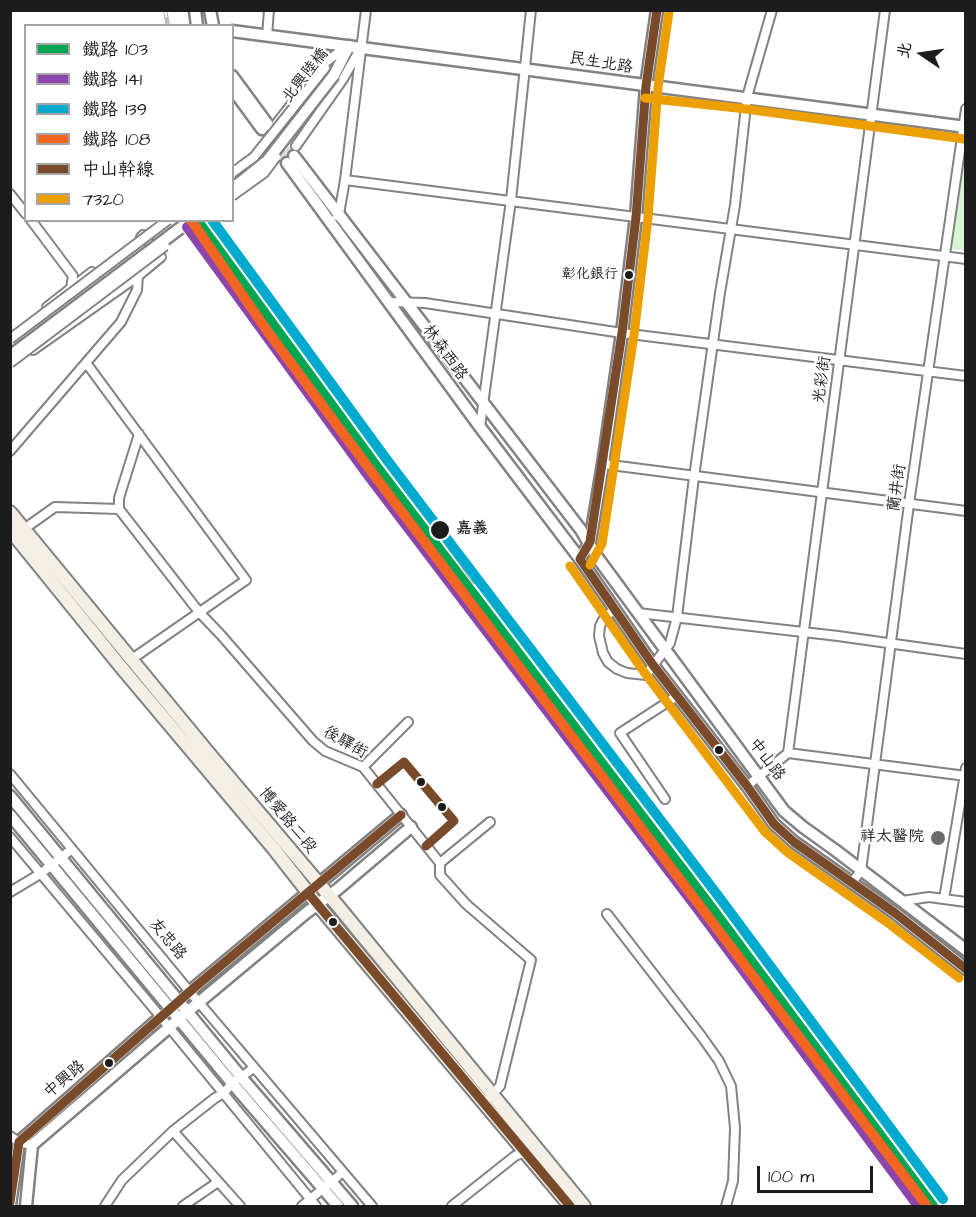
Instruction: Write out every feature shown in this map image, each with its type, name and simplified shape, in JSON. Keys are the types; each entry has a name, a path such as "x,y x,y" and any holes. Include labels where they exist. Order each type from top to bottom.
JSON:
{"main road":[{"name":"博愛路二段","path":"10,512 329,896 489,1099 523,1151 570,1206"},
{"name":"博愛路二段","path":"10,530 317,904 489,1099 539,1151 584,1206"}],"street":[{"path":"267,36 269,10"},
{"path":"329,222 339,214 345,180 366,10"},
{"path":"480,428 511,200 531,10"},
{"path":"580,559 590,542 622,333 636,217 646,86 657,10"},
{"path":"613,610 600,626 600,643 608,662 627,673 646,675 670,643 677,617 694,477 732,229 747,97 772,10"},
{"name":"光彩街","path":"788,753 885,10"},
{"name":"民生北路","path":"234,31 964,127"},
{"path":"234,172 255,157 349,46"},
{"name":"北興陸橋","path":"234,179 257,162 267,151 349,46"},
{"path":"292,155 343,79 361,47"},
{"path":"269,125 330,71"},
{"path":"234,194 264,173 330,71"},
{"name":"北興陸橋","path":"234,187 267,161 330,71"},
{"path":"234,79 269,125"},
{"path":"234,90 269,125"},
{"name":"蘭井街","path":"861,871 909,504 966,109"},
{"name":"林森西路","path":"292,155 590,542"},
{"name":"林森西路","path":"292,155 329,222 480,428 580,559"},
{"path":"345,180 966,259"},
{"path":"10,194 24,212"},
{"path":"32,222 73,276 71,288"},
{"path":"10,339 165,222"},
{"path":"10,347 176,222"},
{"path":"10,356 188,222"},
{"path":"10,365 196,222"},
{"path":"10,334 143,235 160,257 138,276 10,365"},
{"path":"10,451 121,322 137,290 138,276"},
{"path":"388,302 405,301 622,333 966,376"},
{"path":"87,364 246,580 132,659"},
{"path":"24,529 55,507 119,509 119,498 139,434"},
{"path":"603,464 966,512"},
{"name":"後驛街","path":"119,509 199,612 312,741 325,751 363,767 440,863 440,875 466,904 531,960 500,1086 489,1099"},
{"name":"中山路","path":"590,542 597,557 791,818 966,950"},
{"name":"中山路","path":"580,559 653,665 779,829 891,910 966,969"},
{"path":"638,613 966,654"},
{"path":"664,799 620,733 677,696"},
{"path":"363,767 408,722"},
{"path":"747,786 788,753 875,766 965,774 944,899"},
{"name":"友忠路","path":"10,774 190,992 372,1206"},
{"name":"友忠路","path":"10,796 189,1011 237,1080"},
{"name":"友忠路","path":"10,815 171,1009 237,1080 328,1186 352,1206"},
{"name":"中興路","path":"15,1139 36,1125 180,1000 401,815"},
{"path":"440,863 490,822"},
{"name":"中興路","path":"32,1145 180,1018 411,826"},
{"path":"10,837 316,1206"},
{"path":"10,892 40,874 72,849"},
{"path":"852,882 861,871"},
{"path":"891,910 902,901 928,897 966,902"},
{"path":"607,914 702,1037 719,1061 731,1086 735,1128 733,1181 726,1206"},
{"path":"105,1206 122,1180 173,1131 254,1068"},
{"path":"173,1131 240,1206"},
{"path":"10,1205 15,1139 32,1145 26,1206"},
{"path":"452,1206 523,1151 539,1151"},
{"path":"302,1206 344,1172"},
{"path":"183,1206 218,1182"},
{"name":"友忠路","path":"328,1186 338,1206"}],"green space":[{"path":"965,140 965,251 949,249"}],"tunnel":[{"path":"268,125 294,156"},
{"path":"262,129 287,163"}],"railway":[{"path":"165,10 168,24"},
{"path":"216,222 474,582"},
{"path":"799,1049 835,1092 920,1206"}],"rail line":[{"name":"108","path":"192,222 268,332 371,471 927,1206"},
{"name":"103","path":"198,222 377,467 709,904 933,1206"},
{"name":"139","path":"213,222 387,460 719,897 943,1199"},
{"name":"141","path":"187,227 367,474 699,911 918,1206"}],"transit line":[{"name":"中山幹線","path":"580,559 590,542 622,333 636,217 646,86 657,10"},
{"name":"7320","path":"590,565 602,544 634,335 648,218 658,87 669,12"},
{"name":"7320","path":"645,98 746,109 964,139"},
{"name":"中山幹線","path":"580,559 653,665 774,824 794,842 895,913 966,969"},
{"name":"7320","path":"570,566 644,672 765,832 787,852 888,923 959,978"},
{"name":"中山幹線","path":"377,784 404,762 454,821 426,846"},
{"name":"中山幹線","path":"10,1202 19,1142 195,987 401,815"},
{"name":"中山幹線","path":"308,893 570,1206"}],"place":[{"name":"彰化銀行","path":"629,275"},
{"name":"嘉義","path":"440,530"},
{"name":"祥太醫院","path":"938,838"}]}
